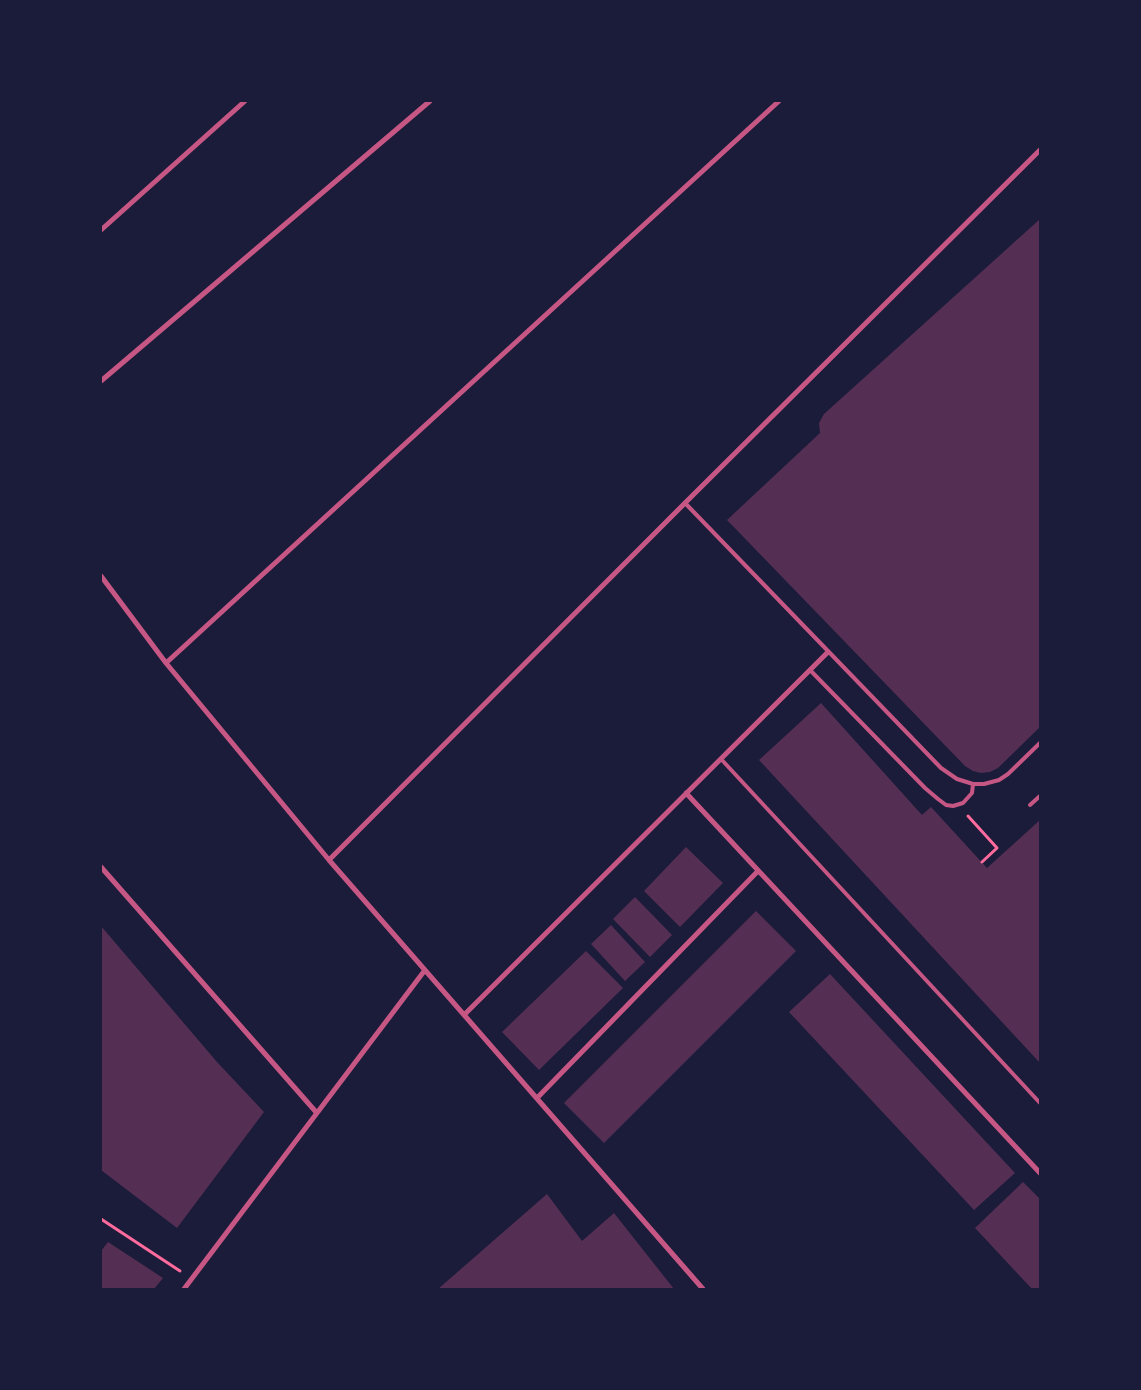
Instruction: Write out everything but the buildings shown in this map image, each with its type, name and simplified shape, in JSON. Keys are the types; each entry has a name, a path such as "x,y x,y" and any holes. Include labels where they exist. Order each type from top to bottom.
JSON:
{"street":[{"path":"101,230 246,101"},
{"path":"101,381 430,101"},
{"path":"166,663 778,101"},
{"path":"329,860 1040,150"},
{"path":"101,576 166,663 329,860 703,1289"},
{"path":"464,1015 828,652"},
{"path":"686,793 1040,1173"},
{"path":"101,867 316,1112"},
{"path":"537,1098 758,871"},
{"path":"184,1289 425,970"}],"lane":[{"path":"685,503 941,768 957,779 973,784 984,784 999,780 1040,743"},
{"path":"810,670 925,788 946,805 958,805 968,799 972,792 973,784"},
{"path":"721,759 1040,1102"},
{"path":"1030,805 1040,796"}],"path":[{"path":"958,805 998,848 982,862"},
{"path":"101,1218 192,1278"}]}
